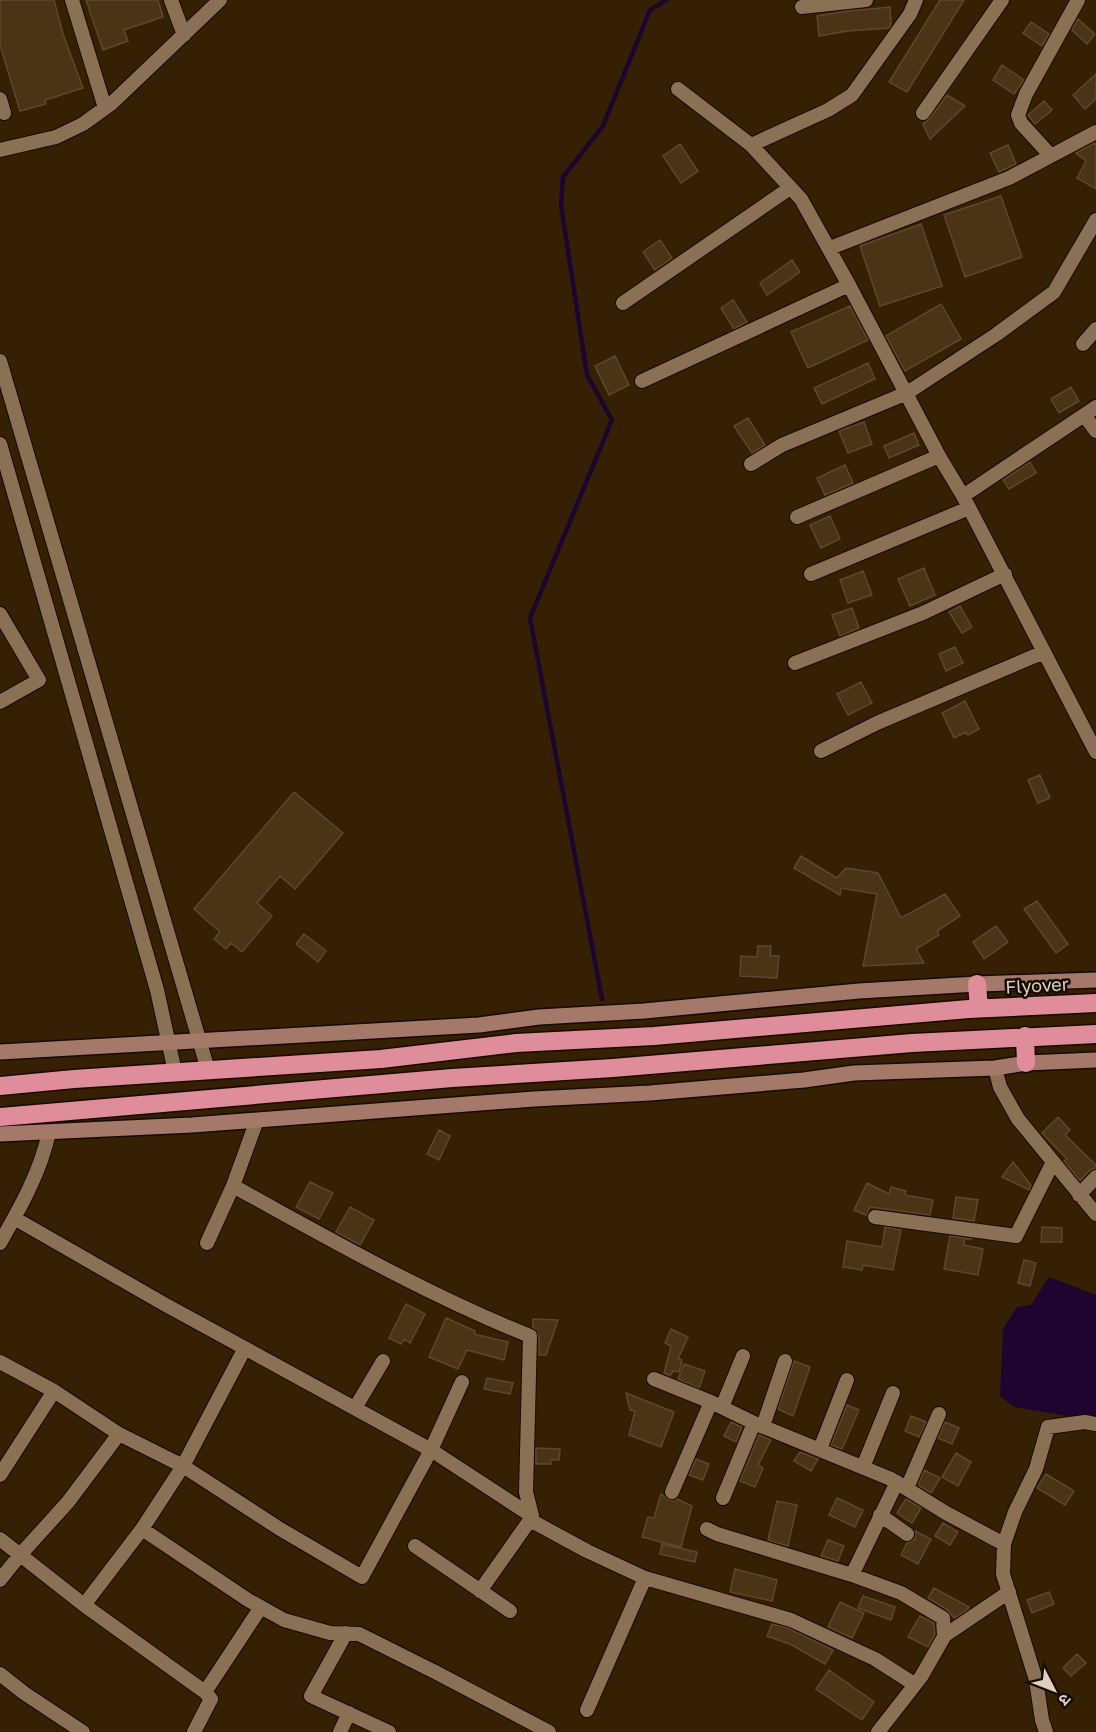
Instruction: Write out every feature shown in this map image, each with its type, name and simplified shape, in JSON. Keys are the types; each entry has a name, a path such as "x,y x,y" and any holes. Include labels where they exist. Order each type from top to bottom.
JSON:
{"highway":[{"path":"977,984 979,1008"},
{"name":"Flyover","path":"0,1086 381,1059 516,1043 654,1036 979,1008 1096,1003"},
{"path":"0,1117 452,1078 1025,1036 1096,1034"},
{"path":"1025,1036 1026,1063"}],"street":[{"path":"72,0 105,108"},
{"path":"171,0 184,35"},
{"path":"0,150 56,137 83,124 105,108 220,0"},
{"path":"802,7 866,0"},
{"path":"751,145 828,110 852,95 910,14 915,0"},
{"path":"923,113 1002,0"},
{"path":"1051,156 1021,123 1018,115 1026,94 1078,0"},
{"path":"678,89 751,145 801,199 830,248 939,456 1005,574 1096,752"},
{"path":"830,248 1009,178 1096,132"},
{"path":"623,303 790,188"},
{"path":"751,464 782,445 907,393 997,334 1054,292 1096,220"},
{"path":"642,381 849,285"},
{"path":"1083,344 1096,329"},
{"path":"0,361 208,1070"},
{"path":"811,574 966,502 1090,411 1096,431"},
{"path":"0,444 157,990 175,1072"},
{"path":"797,517 939,456"},
{"path":"795,663 923,613 1005,574"},
{"path":"0,615 39,680 0,702"},
{"path":"821,751 877,723 1044,652"},
{"path":"0,1052 479,1025 539,1017 644,1011 859,992 977,984 1096,980"},
{"path":"0,1134 257,1120 534,1099 650,1093 804,1080 854,1073 995,1068 1026,1063 1096,1060"},
{"path":"995,1068 1000,1088 1018,1119 1096,1214"},
{"path":"207,1243 233,1186 257,1120"},
{"path":"0,1243 22,1205 49,1132"},
{"path":"875,1217 1016,1236 1053,1162"},
{"path":"1079,1195 1096,1177"},
{"path":"233,1186 394,1273 482,1317 530,1336 526,1492 531,1518 480,1591"},
{"path":"14,1218 431,1450 531,1518 587,1551 645,1578 791,1620 875,1659 914,1684"},
{"path":"84,1605 142,1529 183,1466 245,1348"},
{"path":"672,1492 743,1356"},
{"path":"355,1408 383,1361"},
{"path":"723,1498 785,1361"},
{"path":"0,1362 54,1391 119,1434 183,1466 362,1577 431,1450 462,1382"},
{"path":"654,1379 902,1485 946,1513 1004,1544"},
{"path":"820,1449 847,1380"},
{"path":"0,1475 54,1391"},
{"path":"863,1467 893,1393"},
{"path":"852,1575 880,1515 902,1485 939,1414"},
{"path":"1046,1732 1036,1680 1004,1574 1004,1544 1015,1512 1036,1469 1048,1427 1085,1422 1096,1424"},
{"path":"0,1580 68,1502 119,1434"},
{"path":"880,1515 907,1534"},
{"path":"142,1529 284,1620 330,1633 359,1634 549,1732"},
{"path":"707,1529 901,1593 943,1618 945,1635"},
{"path":"0,1539 84,1605 205,1692 211,1699 194,1732"},
{"path":"415,1546 510,1611"},
{"path":"587,1710 645,1578"},
{"path":"878,1732 921,1677 945,1635 1010,1592"},
{"path":"205,1692 261,1607"},
{"path":"346,1634 311,1696 389,1732"},
{"path":"0,1674 82,1732"},
{"path":"340,1732 349,1713"}],"shaded area":[{"path":"1049,1277 1096,1295 1096,1421 1014,1407 1000,1396 1003,1329 1017,1307 1031,1305"}],"building":[{"path":"0,0 54,0 63,34 83,88 45,100 46,104 20,111 0,45"},
{"path":"86,0 158,0 163,17 124,30 128,41 103,50"},
{"path":"940,0 964,0 907,92 889,82"},
{"path":"890,7 891,25 889,28 819,36 817,16"},
{"path":"1078,19 1095,34 1087,44 1072,30"},
{"path":"1031,22 1049,34 1042,46 1023,33"},
{"path":"1002,65 1024,80 1014,94 993,80"},
{"path":"1096,74 1096,99 1085,109 1073,95"},
{"path":"947,95 965,106 930,139 923,124"},
{"path":"1044,101 1052,110 1035,124 1028,115"},
{"path":"1094,143 1095,145 1096,143 1096,189 1077,178 1086,161 1076,153"},
{"path":"680,144 698,171 681,183 663,156"},
{"path":"1008,145 1016,164 999,172 990,153"},
{"path":"1001,196 1022,257 965,277 944,215"},
{"path":"921,224 942,286 880,306 860,246"},
{"path":"660,240 672,258 655,270 643,252"},
{"path":"792,260 800,272 767,295 760,283"},
{"path":"733,300 747,322 734,329 721,308"},
{"path":"941,304 961,339 905,371 886,336"},
{"path":"850,306 868,340 808,368 791,332"},
{"path":"615,356 629,385 609,395 595,366"},
{"path":"868,363 875,379 822,404 814,388"},
{"path":"1071,387 1079,401 1059,413 1051,399"},
{"path":"748,418 765,445 752,453 734,426"},
{"path":"864,422 872,444 848,453 839,431"},
{"path":"914,433 919,445 889,458 884,446"},
{"path":"1030,462 1036,473 1009,489 1003,480"},
{"path":"845,465 853,483 825,495 817,478"},
{"path":"830,516 840,539 821,548 810,525"},
{"path":"924,568 935,595 910,606 898,579"},
{"path":"863,571 872,595 848,603 840,580"},
{"path":"960,606 972,627 962,633 949,612"},
{"path":"852,608 859,628 840,636 832,615"},
{"path":"955,647 963,663 946,671 939,654"},
{"path":"861,682 872,703 848,715 837,694"},
{"path":"965,701 979,729 968,735 966,732 954,738 942,713"},
{"path":"1040,775 1050,798 1038,803 1028,780"},
{"path":"294,792 343,833 295,889 280,876 257,903 272,916 242,952 231,943 226,949 214,939 220,932 194,909"},
{"path":"801,856 837,878 846,868 878,873 901,918 945,894 960,916 937,931 939,935 916,949 924,963 863,966 877,894 841,888 840,895 794,868"},
{"path":"1037,901 1068,944 1056,953 1024,909"},
{"path":"996,926 1008,942 984,959 973,942"},
{"path":"304,934 326,951 318,962 296,944"},
{"path":"758,946 771,946 770,956 779,956 777,978 740,976 741,956 757,957"},
{"path":"1058,1117 1070,1130 1065,1135 1096,1165 1096,1168 1090,1170 1080,1181 1064,1161 1067,1159 1042,1133"},
{"path":"439,1130 450,1136 439,1160 427,1154"},
{"path":"1013,1162 1031,1185 1029,1190 1002,1177"},
{"path":"310,1182 333,1193 319,1219 296,1207"},
{"path":"867,1183 889,1194 891,1187 906,1191 905,1195 933,1200 930,1215 870,1207 866,1215 854,1210"},
{"path":"956,1197 978,1200 974,1221 953,1218"},
{"path":"350,1207 374,1220 360,1245 336,1232"},
{"path":"885,1227 901,1230 893,1270 863,1265 862,1270 843,1267 847,1241 882,1247"},
{"path":"1042,1227 1062,1228 1062,1242 1041,1242"},
{"path":"950,1236 972,1239 964,1239 964,1245 983,1249 978,1275 944,1269"},
{"path":"1024,1260 1036,1263 1030,1286 1018,1283"},
{"path":"406,1304 425,1314 410,1343 404,1339 401,1344 389,1338"},
{"path":"446,1318 475,1331 474,1334 508,1342 504,1360 467,1350 458,1369 429,1357"},
{"path":"533,1319 558,1320 546,1355 539,1355 539,1336 533,1328"},
{"path":"671,1329 688,1337 678,1359 682,1360 679,1372 673,1371 670,1376 664,1373 671,1346 665,1343"},
{"path":"794,1361 810,1367 793,1416 778,1409"},
{"path":"684,1364 705,1371 699,1388 678,1379"},
{"path":"487,1378 513,1383 510,1394 484,1389"},
{"path":"626,1393 674,1412 661,1447 629,1435 635,1411 630,1410"},
{"path":"847,1405 859,1410 842,1449 831,1445"},
{"path":"911,1416 926,1422 919,1437 905,1431"},
{"path":"731,1422 742,1427 736,1442 724,1436"},
{"path":"945,1422 959,1428 952,1444 938,1438"},
{"path":"759,1435 771,1440 758,1465 763,1468 755,1487 740,1481"},
{"path":"536,1448 560,1449 559,1460 551,1460 551,1464 536,1464"},
{"path":"800,1452 818,1459 811,1471 794,1461"},
{"path":"956,1453 971,1462 958,1486 942,1477"},
{"path":"696,1459 709,1464 703,1480 689,1475"},
{"path":"924,1470 940,1478 931,1493 918,1485"},
{"path":"1046,1474 1074,1491 1065,1505 1037,1488"},
{"path":"661,1494 669,1500 677,1499 692,1506 681,1547 642,1537 648,1517 654,1518"},
{"path":"837,1498 863,1510 855,1527 829,1515"},
{"path":"906,1499 921,1508 912,1523 897,1513"},
{"path":"777,1501 797,1505 788,1546 768,1540"},
{"path":"943,1523 958,1532 950,1545 935,1536"},
{"path":"915,1531 931,1539 918,1564 901,1555 907,1543 915,1539"},
{"path":"828,1540 844,1546 838,1561 821,1556"},
{"path":"662,1544 697,1552 695,1562 660,1554"},
{"path":"735,1569 777,1580 772,1601 730,1592"},
{"path":"934,1588 969,1607 968,1609 955,1618 948,1610 928,1598"},
{"path":"1049,1592 1054,1604 1032,1613 1027,1600"},
{"path":"863,1596 895,1607 891,1620 858,1608"},
{"path":"840,1602 864,1613 852,1638 828,1627"},
{"path":"920,1616 934,1623 935,1635 928,1647 908,1637"},
{"path":"772,1624 788,1628 833,1650 825,1664 792,1645 767,1636"},
{"path":"1077,1654 1086,1663 1071,1676 1063,1668"},
{"path":"829,1670 874,1702 862,1720 816,1689"}],"waterway":[{"path":"602,999 530,618 612,420 587,375 561,205 563,177 603,126 650,10 666,0"}]}
